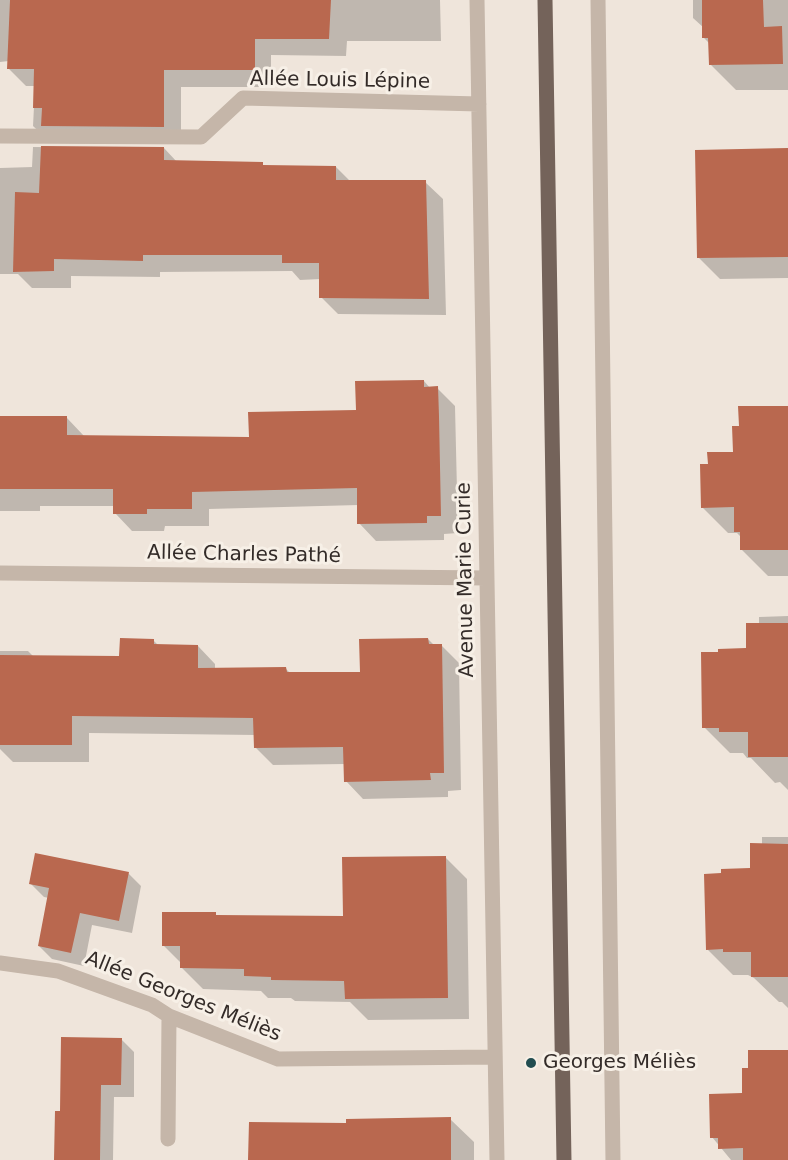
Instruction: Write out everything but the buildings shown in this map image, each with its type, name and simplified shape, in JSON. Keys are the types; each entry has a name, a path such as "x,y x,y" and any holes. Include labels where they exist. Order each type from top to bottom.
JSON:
{"main road":[{"path":"545,0 564,1160"}],"street":[{"name":"Avenue Marie Curie","path":"477,0 497,1160"},
{"path":"598,0 613,1160"},
{"name":"Allée Louis Lépine","path":"0,136 201,137 243,98 478,104"},
{"name":"Allée Charles Pathé","path":"0,573 487,578"},
{"name":"Allée Georges Méliès","path":"0,963 58,971 152,1005 169,1016 278,1059 495,1057"},
{"path":"168,1139 169,1016"}],"place":[{"name":"Georges Méliès","path":"531,1063"}]}
